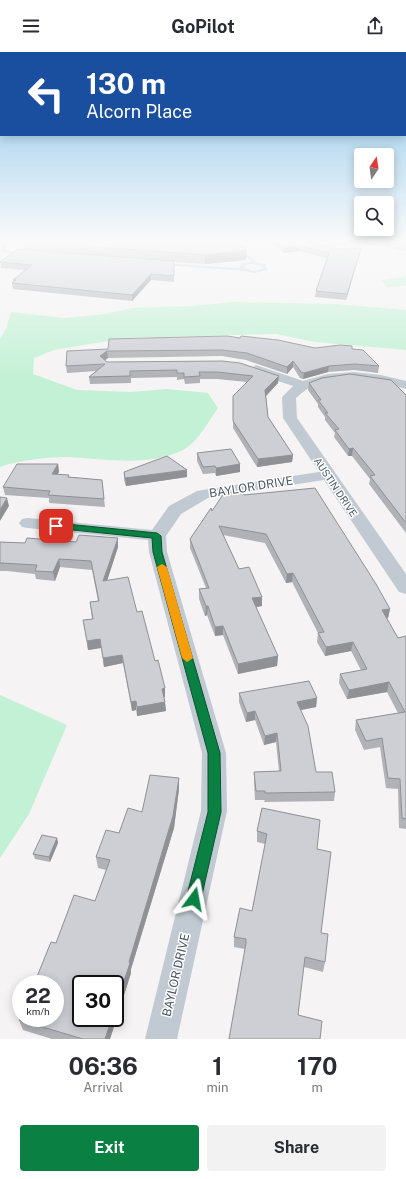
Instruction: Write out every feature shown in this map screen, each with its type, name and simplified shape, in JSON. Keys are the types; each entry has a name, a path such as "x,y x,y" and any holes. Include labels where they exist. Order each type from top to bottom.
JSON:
{"street":[{"path":"242,364 302,385 334,377 363,376 383,378 406,385"},
{"name":"AUSTIN DRIVE","path":"302,385 289,397 290,418 406,588"},
{"name":"BAYLOR DRIVE","path":"161,1039 214,812 214,753 158,552 157,536 175,510 203,494 328,475"},
{"path":"28,523 157,536"}],"green space":[{"path":"233,302 336,304 406,310 406,350 315,342 276,334 126,338 54,350 34,358 33,374 77,390 131,392 167,389 208,393 218,408 193,442 183,450 156,459 127,461 69,457 34,459 0,467 0,339 6,329 11,312 65,318 105,314 133,308 193,306"},
{"path":"0,695 67,725 29,814 0,858"}],"building":[{"path":"43,286 140,286 132,295"},
{"path":"318,286 349,286 347,294 316,291"},
{"path":"227,336 278,340 315,348 340,345 352,346 352,349 363,350 379,366 355,364 329,366 304,373 301,372 293,361 287,367 247,353 222,350 107,351 100,356 107,362 222,361 240,363 279,376 265,390 268,417 293,455 258,459 233,421 233,396 253,376 217,372 199,372 200,376 184,377 184,373 177,373 177,370 130,371 130,376 89,377 105,364 66,366 67,351 108,349 109,339"},
{"path":"350,374 391,380 406,395 406,523 370,476 375,475 353,448 349,449 335,430 339,429 325,413 328,413 318,400 321,400 309,383 322,378"},
{"path":"231,449 240,464 216,468 215,466 203,467 197,453"},
{"path":"167,456 187,470 125,478 124,472"},
{"path":"17,464 58,464 52,474 102,480 104,499 48,495 50,491 3,487"},
{"path":"315,488 376,584 390,609 382,610 398,638 406,636 406,819 402,818 400,779 388,778 382,738 366,741 356,720 405,712 389,682 349,690 340,674 367,669 353,642 326,647 318,633 324,632 293,573 287,574 266,534 219,526 239,569 249,567 262,597 252,598 278,656 238,664 223,626 215,627 208,606 206,606 199,589 209,588 190,539 211,508 212,511 224,493 242,491 244,495"},
{"path":"0,497 7,498 0,510"},
{"path":"79,535 118,538 103,581 128,577 137,612 142,611 155,661 158,660 165,688 162,689 165,702 137,707 136,701 131,702 122,655 103,658 100,639 87,641 83,620 93,619 90,602 99,601 91,561 59,559 53,572 35,571 37,565 0,563 0,542 25,543 27,538 76,542"},
{"path":"309,681 317,698 297,702 308,726 316,772 332,772 335,792 265,793 265,791 256,791 254,772 281,771 277,733 265,736 255,711 247,713 239,693"},
{"path":"150,775 179,778 173,816 124,981 124,975 72,975 72,1027 109,1027 105,1039 83,1039 43,1027 64,1027 64,975 38,975 51,942 56,943 74,895 95,901 110,860 96,857 106,830 119,833 128,808 142,812"},
{"path":"262,808 320,820 317,849 331,852 321,933 328,934 325,962 305,957 298,1015 322,1021 320,1039 229,1039 246,943 246,939 234,937 240,908 252,911 267,834 257,831"},
{"path":"42,835 57,838 49,857 33,854"}],"slow traffic":[{"path":"162,567 187,658"}],"route":[{"path":"56,526 157,536 158,552 214,753 214,812 194,899"}]}
